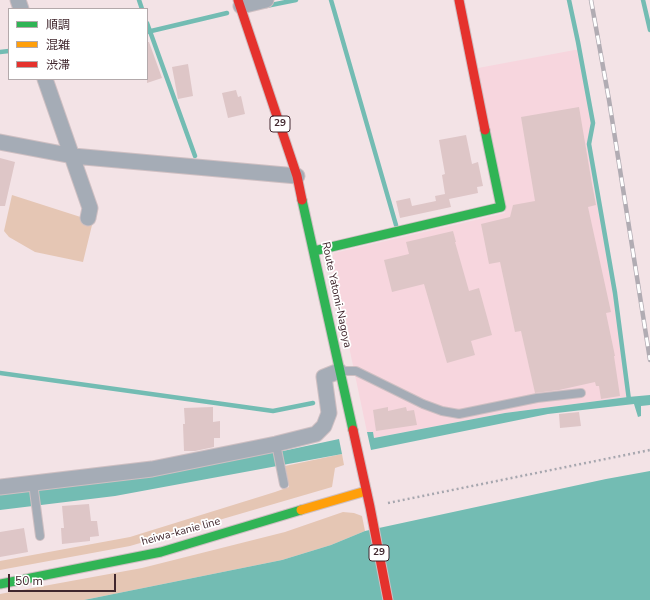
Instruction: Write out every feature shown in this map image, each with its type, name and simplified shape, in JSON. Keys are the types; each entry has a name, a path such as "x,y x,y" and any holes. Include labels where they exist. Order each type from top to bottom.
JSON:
{"main road":[{"path":"314,251 501,207 459,0"},
{"name":"Route Yatomi-Nagoya","path":"239,3 297,176 370,507 388,600"},
{"name":"heiwa-kanie line","path":"0,584 161,552 366,492"}],"street":[{"path":"239,3 266,0"},
{"path":"45,80 90,208 88,218"},
{"path":"0,142 73,156 297,176"},
{"path":"0,487 34,486 152,469 276,446 316,434 324,426 329,413 324,377 339,371"}],"lane":[{"path":"339,371 356,371 423,404 442,411 459,414 537,398 581,393"},
{"path":"276,446 284,484"},
{"path":"34,486 40,536"}],"path":[{"path":"370,507 650,450"}],"shaded area":[{"path":"580,49 593,123 589,144 615,293 628,397 505,413 374,438 373,432 367,432 331,261 334,253 505,213 478,68"},
{"path":"12,195 93,221 83,262 35,252 9,237 4,231"},
{"path":"342,454 344,465 335,468 332,487 130,546 0,570 0,561 130,537 275,492 289,487 285,466"},
{"path":"343,512 354,513 362,516 365,531 331,545 282,560 84,600 0,600 0,594 142,568 285,532"}],"water":[{"path":"650,395 650,405 641,406 641,416 638,417 634,404 548,414 371,450 367,432 373,432 374,438 505,413"},
{"path":"339,439 342,454 115,496 0,510 0,493 283,451"},
{"path":"650,471 650,600 84,600 282,560 331,545 365,531 606,479"}],"building":[{"path":"148,42 149,42 162,78 147,83"},
{"path":"188,64 193,96 178,99 172,67"},
{"path":"236,90 238,97 241,96 245,114 228,118 222,93"},
{"path":"579,107 596,205 588,207 611,312 606,313 615,356 620,396 601,399 599,386 596,386 595,382 559,390 535,393 521,331 515,332 500,262 489,264 481,224 510,217 513,205 535,201 521,117"},
{"path":"466,135 472,164 478,162 483,186 477,187 478,193 449,199 451,207 400,218 396,201 410,198 412,206 436,201 435,196 445,194 442,175 445,174 439,140"},
{"path":"0,158 15,162 5,206 0,206"},
{"path":"453,231 469,291 479,288 492,335 471,341 475,355 447,363 424,284 392,292 384,260 409,254 406,242"},
{"path":"213,407 213,422 220,421 220,438 214,438 214,447 195,451 184,451 184,408"},
{"path":"388,407 388,411 406,407 407,411 414,410 417,425 376,431 373,410"},
{"path":"579,412 581,426 560,428 559,414"},
{"path":"89,504 91,521 97,521 99,536 90,537 90,541 62,544 61,528 64,528 62,506"},
{"path":"24,528 28,552 0,557 0,532"}],"waterway":[{"path":"139,0 142,8"},
{"path":"266,6 296,0"},
{"path":"331,0 396,225"},
{"path":"569,0 593,123 589,144 615,293 629,400"},
{"path":"643,0 650,30"},
{"path":"148,32 227,13"},
{"path":"148,26 195,156"},
{"path":"0,52 8,51"},
{"path":"0,373 273,411 313,403"}],"railway":[{"path":"591,0 609,100 650,360"}],"traffic: fast":[{"path":"314,251 501,207 485,130"},
{"path":"302,200 353,430"},
{"path":"0,584 161,552 301,510"}],"traffic: slow":[{"path":"301,510 366,491"}],"traffic: jam":[{"path":"238,0 297,176 302,200"},
{"path":"459,0 485,130"},
{"path":"353,430 388,600"}]}
